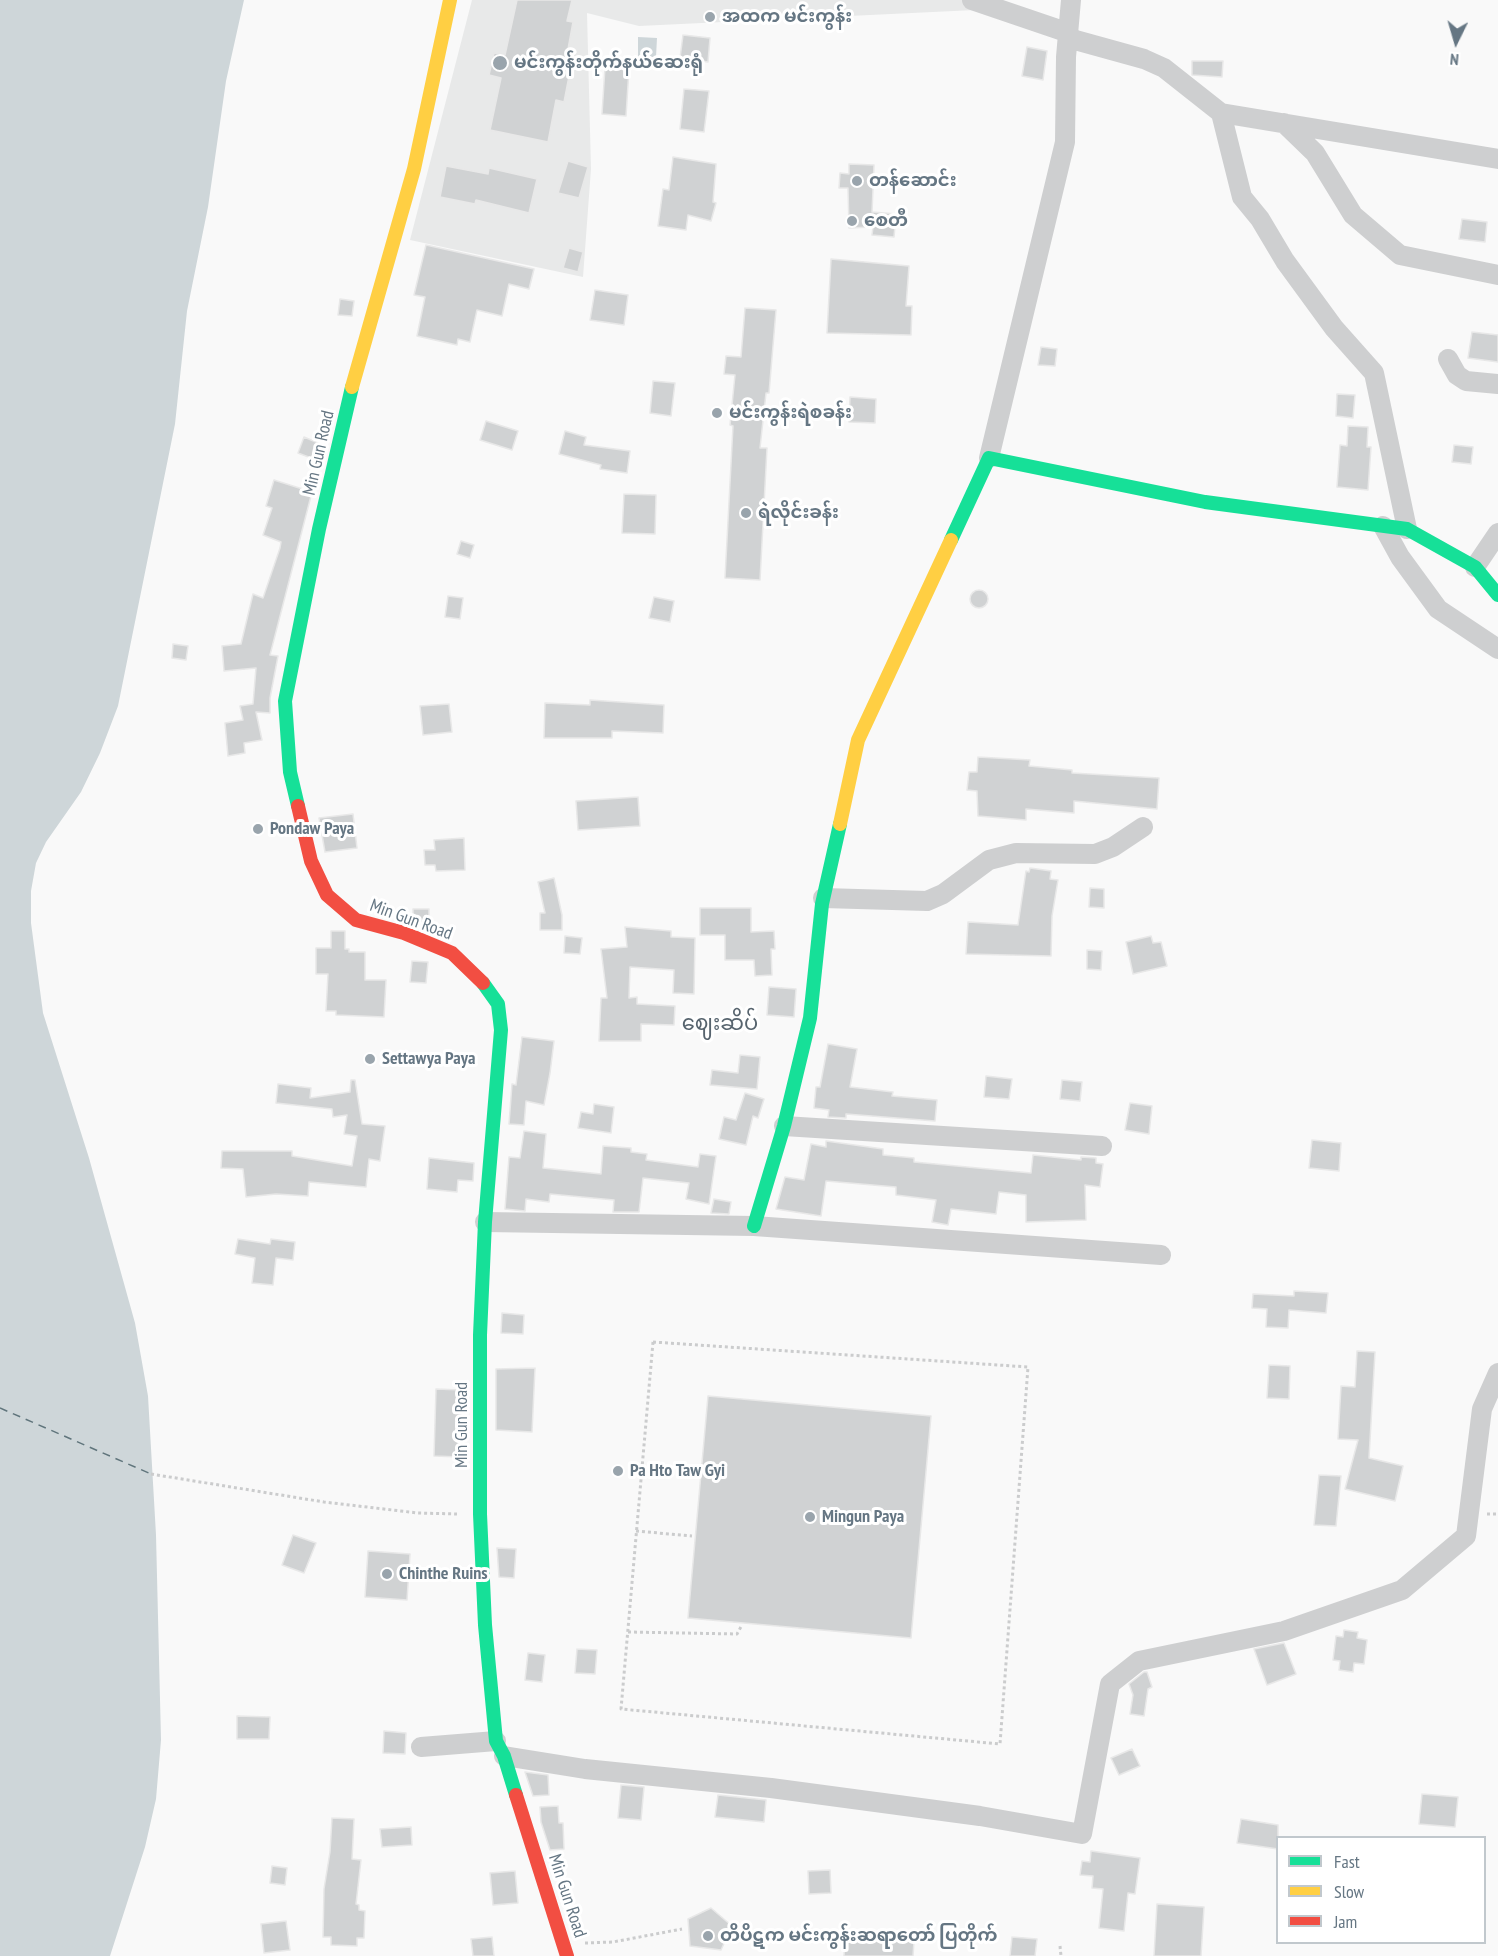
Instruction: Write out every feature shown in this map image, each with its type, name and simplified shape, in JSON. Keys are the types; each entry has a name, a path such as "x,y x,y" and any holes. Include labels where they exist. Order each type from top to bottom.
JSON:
{"street":[{"name":"Min Gun Road","path":"450,0 414,169 352,389 322,519 285,701 290,772 310,861 327,895 356,920 404,933 452,953 479,978 498,1004 501,1030 484,1222 480,1335 480,1514 486,1625 500,1748 566,1950"},
{"path":"972,0 1068,35 1144,59 1164,68 1221,113 1498,159"},
{"path":"754,1226 784,1126 810,1018 823,898 858,740 990,458 1065,142 1071,0"},
{"path":"1221,113 1242,197 1260,219 1285,261 1334,328 1374,373 1407,529"},
{"path":"1284,123 1315,153 1353,215 1400,255 1498,275"},
{"path":"1448,359 1457,375 1466,381 1498,384"},
{"path":"990,458 1205,502 1407,529 1474,567 1498,595"},
{"path":"1383,526 1400,556 1437,609 1498,649"},
{"path":"1474,567 1498,533"},
{"path":"823,898 927,901 943,894 989,860 1016,853 1095,854 1113,847 1143,827"},
{"path":"784,1126 1102,1146"},
{"path":"484,1222 754,1226 1161,1255"},
{"path":"421,1747 500,1748 585,1769 771,1788 969,1814 1082,1834 1110,1684 1139,1661 1284,1631 1402,1590 1466,1536 1482,1408 1498,1372"}],"path":[{"path":"653,1342 1028,1367 1000,1744 621,1709 636,1531 653,1342"},
{"path":"151,1474 336,1503 418,1513 480,1514"},
{"path":"636,1531 692,1536"},
{"path":"628,1632 737,1634 742,1625"},
{"path":"566,1950 681,1929"},
{"path":"1060,1946 1061,1956"}],"shaded area":[{"path":"0,0 244,0 226,81 208,207 187,311 175,424 118,706 100,753 81,792 46,842 36,863 31,891 31,923 43,1013 89,1158 135,1323 148,1396 156,1535 161,1740 156,1799 145,1847 110,1956 0,1956"},
{"path":"472,0 974,0 975,10 639,26 587,13 591,169 583,277 410,240"},
{"path":"638,37 657,38 656,57 638,57"}],"building":[{"path":"517,0 572,0 567,21 573,22 566,60 572,61 564,102 556,100 548,142 490,130 501,78 489,75 494,53 505,55"},
{"path":"683,35 710,38 708,62 680,58"},
{"path":"1027,47 1047,51 1043,80 1022,76"},
{"path":"1192,61 1223,61 1222,77 1192,75"},
{"path":"605,67 629,69 626,116 602,114"},
{"path":"684,89 709,91 704,132 680,129"},
{"path":"673,157 716,164 713,202 716,203 711,221 688,215 686,230 658,226 663,189 669,190"},
{"path":"568,161 588,167 579,198 558,193"},
{"path":"849,164 874,165 872,212 896,214 894,237 872,235 873,227 849,228 848,188 839,188 840,173 849,174"},
{"path":"446,166 488,174 489,168 537,179 529,213 476,200 475,204 440,197"},
{"path":"1462,219 1487,222 1485,242 1459,239"},
{"path":"426,245 534,269 529,289 509,284 502,316 477,310 470,342 458,339 457,345 417,336 425,297 414,295"},
{"path":"569,248 583,252 578,272 563,268"},
{"path":"831,259 909,266 906,306 912,306 911,335 827,333"},
{"path":"595,290 628,295 624,325 590,320"},
{"path":"340,299 354,301 352,316 338,315"},
{"path":"745,308 776,310 769,393 766,393 760,448 767,448 760,580 725,578 733,426 730,425 735,375 724,374 726,356 741,357"},
{"path":"1472,332 1498,335 1498,362 1468,358"},
{"path":"1041,347 1057,349 1055,366 1038,365"},
{"path":"653,381 675,383 671,416 650,413"},
{"path":"1337,394 1355,395 1353,418 1336,416"},
{"path":"850,397 876,399 875,423 849,422"},
{"path":"486,421 518,431 512,450 480,440"},
{"path":"1348,426 1368,427 1367,447 1371,447 1368,490 1337,487 1340,445 1347,446"},
{"path":"565,431 586,437 584,445 630,451 627,473 600,469 601,465 559,454"},
{"path":"304,437 323,445 319,461 298,453"},
{"path":"1454,445 1473,447 1471,464 1452,462"},
{"path":"274,480 312,492 270,655 278,656 270,698 270,713 256,712 262,740 244,743 245,753 228,756 225,723 243,720 240,706 253,704 256,668 224,671 222,646 241,644 253,594 263,598 280,548 281,542 263,535 272,508 266,506"},
{"path":"624,494 656,495 655,534 622,533"},
{"path":"461,541 474,545 470,558 457,554"},
{"path":"979,590 985,593 988,599 985,605 979,608 973,605 970,599 973,593"},
{"path":"448,596 463,598 460,619 445,617"},
{"path":"654,597 674,601 670,622 649,618"},
{"path":"173,644 188,646 186,660 172,658"},
{"path":"590,700 664,705 663,733 612,731 612,738 544,738 545,703 590,705"},
{"path":"449,704 452,732 423,735 420,706"},
{"path":"978,757 1030,760 1029,766 1072,770 1072,773 1159,778 1157,809 1074,801 1074,813 1026,809 1026,820 978,816 977,791 967,790 969,772 977,772"},
{"path":"638,797 640,826 578,830 576,801"},
{"path":"353,814 357,848 325,852 319,818"},
{"path":"464,838 465,870 436,871 435,865 425,865 424,850 435,850 434,840"},
{"path":"1030,868 1051,871 1050,879 1058,880 1052,916 1051,956 966,954 968,922 1018,925 1026,871 1029,872"},
{"path":"554,878 562,915 562,930 540,930 540,913 545,913 538,882"},
{"path":"1090,888 1104,889 1104,908 1089,907"},
{"path":"700,908 751,908 751,932 774,931 775,949 771,949 772,975 755,976 754,960 725,960 725,935 700,935"},
{"path":"413,909 429,909 429,926 413,920"},
{"path":"625,927 671,931 671,937 695,938 694,994 673,993 674,970 630,967 629,998 637,997 637,1004 675,1006 674,1025 641,1024 641,1041 599,1041 601,998 607,998 601,949 627,947"},
{"path":"331,931 345,931 345,949 349,949 349,952 365,952 365,980 386,980 384,1017 336,1015 336,1011 326,1011 328,974 316,974 316,948 331,948"},
{"path":"565,936 582,938 580,954 564,953"},
{"path":"1151,936 1153,943 1161,942 1167,966 1133,974 1126,942"},
{"path":"1087,950 1102,951 1101,970 1087,969"},
{"path":"412,961 428,962 426,983 410,982"},
{"path":"769,987 796,989 794,1017 767,1015"},
{"path":"522,1037 554,1041 544,1105 526,1101 524,1125 509,1124 512,1084 516,1085"},
{"path":"828,1044 857,1049 850,1087 893,1092 892,1096 937,1100 935,1121 846,1114 846,1118 828,1117 829,1110 814,1108 816,1087 820,1087"},
{"path":"740,1055 760,1057 757,1089 710,1085 712,1070 738,1073"},
{"path":"986,1076 1012,1079 1009,1099 984,1097"},
{"path":"351,1080 355,1080 362,1124 385,1126 380,1161 369,1159 366,1187 309,1182 308,1196 276,1194 246,1197 243,1169 221,1168 222,1151 292,1151 292,1156 352,1166 357,1136 344,1134 347,1115 333,1117 332,1109 276,1103 278,1084 311,1088 310,1098 350,1092"},
{"path":"1062,1080 1082,1082 1080,1101 1060,1099"},
{"path":"745,1093 764,1099 758,1118 753,1116 746,1145 719,1139 724,1117 736,1120"},
{"path":"1130,1103 1152,1106 1149,1134 1125,1130"},
{"path":"594,1104 614,1107 611,1133 578,1128 581,1112 593,1114"},
{"path":"524,1131 546,1134 543,1168 601,1174 603,1146 631,1148 631,1152 647,1154 646,1160 698,1167 700,1154 716,1156 709,1204 686,1199 689,1183 643,1178 639,1212 613,1212 614,1200 550,1194 549,1202 526,1199 525,1211 505,1209 509,1157 520,1158"},
{"path":"1312,1140 1341,1143 1339,1171 1309,1168"},
{"path":"826,1141 883,1149 883,1155 914,1158 914,1162 1031,1173 1033,1155 1081,1160 1081,1157 1096,1158 1096,1163 1103,1164 1100,1187 1085,1185 1086,1220 1026,1222 1026,1195 999,1192 996,1214 951,1209 948,1225 932,1222 936,1200 896,1195 896,1187 826,1181 821,1216 776,1209 785,1177 804,1180 811,1144 826,1147"},
{"path":"429,1158 474,1163 473,1181 458,1180 457,1192 427,1189"},
{"path":"714,1199 731,1202 729,1214 711,1213"},
{"path":"238,1239 270,1244 271,1239 295,1242 293,1260 276,1258 273,1285 252,1283 255,1258 235,1254"},
{"path":"1294,1291 1328,1293 1326,1313 1289,1310 1288,1328 1266,1327 1267,1309 1252,1308 1253,1294 1294,1296"},
{"path":"502,1313 524,1315 523,1334 501,1333"},
{"path":"1357,1351 1375,1352 1369,1458 1403,1466 1395,1501 1345,1489 1358,1440 1338,1439 1341,1386 1355,1387"},
{"path":"1269,1365 1290,1366 1289,1399 1267,1398"},
{"path":"535,1368 532,1432 496,1430 496,1369"},
{"path":"436,1389 462,1390 461,1457 434,1456"},
{"name":"Mingun Paya","path":"708,1396 931,1416 911,1638 688,1618"},
{"path":"1319,1475 1341,1476 1336,1526 1314,1525"},
{"path":"293,1535 316,1543 304,1573 282,1565"},
{"path":"497,1548 516,1549 514,1578 499,1577"},
{"path":"368,1551 410,1554 407,1600 365,1597"},
{"path":"1344,1630 1358,1632 1357,1638 1367,1640 1364,1664 1354,1663 1353,1672 1339,1670 1340,1661 1333,1660 1336,1636 1343,1637"},
{"path":"1284,1643 1296,1674 1267,1685 1254,1649"},
{"path":"577,1649 597,1650 595,1674 575,1673"},
{"path":"528,1653 545,1655 542,1682 525,1680"},
{"path":"1147,1672 1152,1687 1148,1689 1144,1716 1130,1714 1133,1695 1129,1684"},
{"path":"237,1716 270,1717 269,1739 237,1739"},
{"path":"384,1731 406,1733 405,1754 383,1753"},
{"path":"1132,1749 1140,1766 1119,1775 1111,1758"},
{"path":"525,1772 548,1775 549,1795 533,1796"},
{"path":"621,1785 644,1787 641,1820 618,1818"},
{"path":"1422,1794 1458,1797 1455,1827 1419,1824"},
{"path":"718,1795 766,1800 764,1822 715,1817"},
{"path":"558,1806 559,1823 563,1823 564,1849 550,1850 541,1822 540,1807"},
{"path":"332,1818 354,1819 352,1859 361,1860 356,1904 359,1905 359,1910 365,1911 364,1938 357,1938 357,1946 331,1945 331,1937 323,1937 324,1889 330,1852"},
{"path":"1241,1819 1278,1825 1276,1849 1237,1843"},
{"path":"411,1827 412,1845 382,1847 380,1829"},
{"path":"1091,1851 1140,1858 1135,1894 1128,1893 1124,1931 1099,1928 1103,1889 1092,1888 1093,1876 1080,1875 1082,1861 1090,1862"},
{"path":"272,1866 287,1868 285,1885 270,1883"},
{"path":"830,1870 831,1893 809,1894 808,1871"},
{"path":"515,1871 518,1903 493,1905 490,1873"},
{"path":"1157,1904 1204,1907 1201,1956 1154,1956"},
{"name":"တိပိဋက မင်းကွန်းဆရာတော် ပြတိုက်","path":"711,1908 732,1926 721,1950 690,1946 688,1919"},
{"path":"286,1921 290,1950 264,1953 261,1924"},
{"path":"492,1937 494,1956 473,1956 471,1939"},
{"path":"1012,1937 1037,1939 1035,1956 1010,1956"},
{"path":"845,1938 914,1941 913,1956 844,1956"}],"ferry route":[{"path":"0,1408 151,1474"}],"traffic: fast":[{"path":"298,806 290,772 285,701 319,529 352,387"},
{"path":"951,540 989,458 1205,502 1407,529 1475,567 1498,595"},
{"path":"754,1226 784,1126 810,1018 822,904 840,824"},
{"path":"483,983 498,1004 501,1030 485,1222 480,1335 480,1514 485,1625 496,1741 504,1756 516,1795"}],"traffic: slow":[{"path":"352,387 414,169 450,0"},
{"path":"840,824 858,740 951,540"}],"traffic: jam":[{"path":"298,806 311,861 327,895 356,920 404,933 452,953 483,983"},
{"path":"516,1795 567,1956"}],"place":[{"name":"အထက မင်းကွန်း","path":"710,17"},
{"name":"မင်းကွန်းတိုက်နယ်ဆေးရုံ","path":"500,63"},
{"name":"တန်ဆောင်း","path":"857,181"},
{"name":"စေတီ","path":"852,221"},
{"name":"မင်းကွန်းရဲစခန်း","path":"717,413"},
{"name":"ရဲလိုင်းခန်း","path":"746,513"},
{"name":"Pondaw Paya","path":"258,829"},
{"name":"Settawya Paya","path":"370,1059"},
{"name":"Pa Hto Taw Gyi","path":"618,1471"},
{"name":"Mingun Paya","path":"810,1517"},
{"name":"Chinthe Ruins","path":"387,1574"},
{"name":"တိပိဋက မင်းကွန်းဆရာတော် ပြတိုက်","path":"708,1936"}],"district":[{"name":"ဈေးဆိပ်","path":"720,1024"}]}
